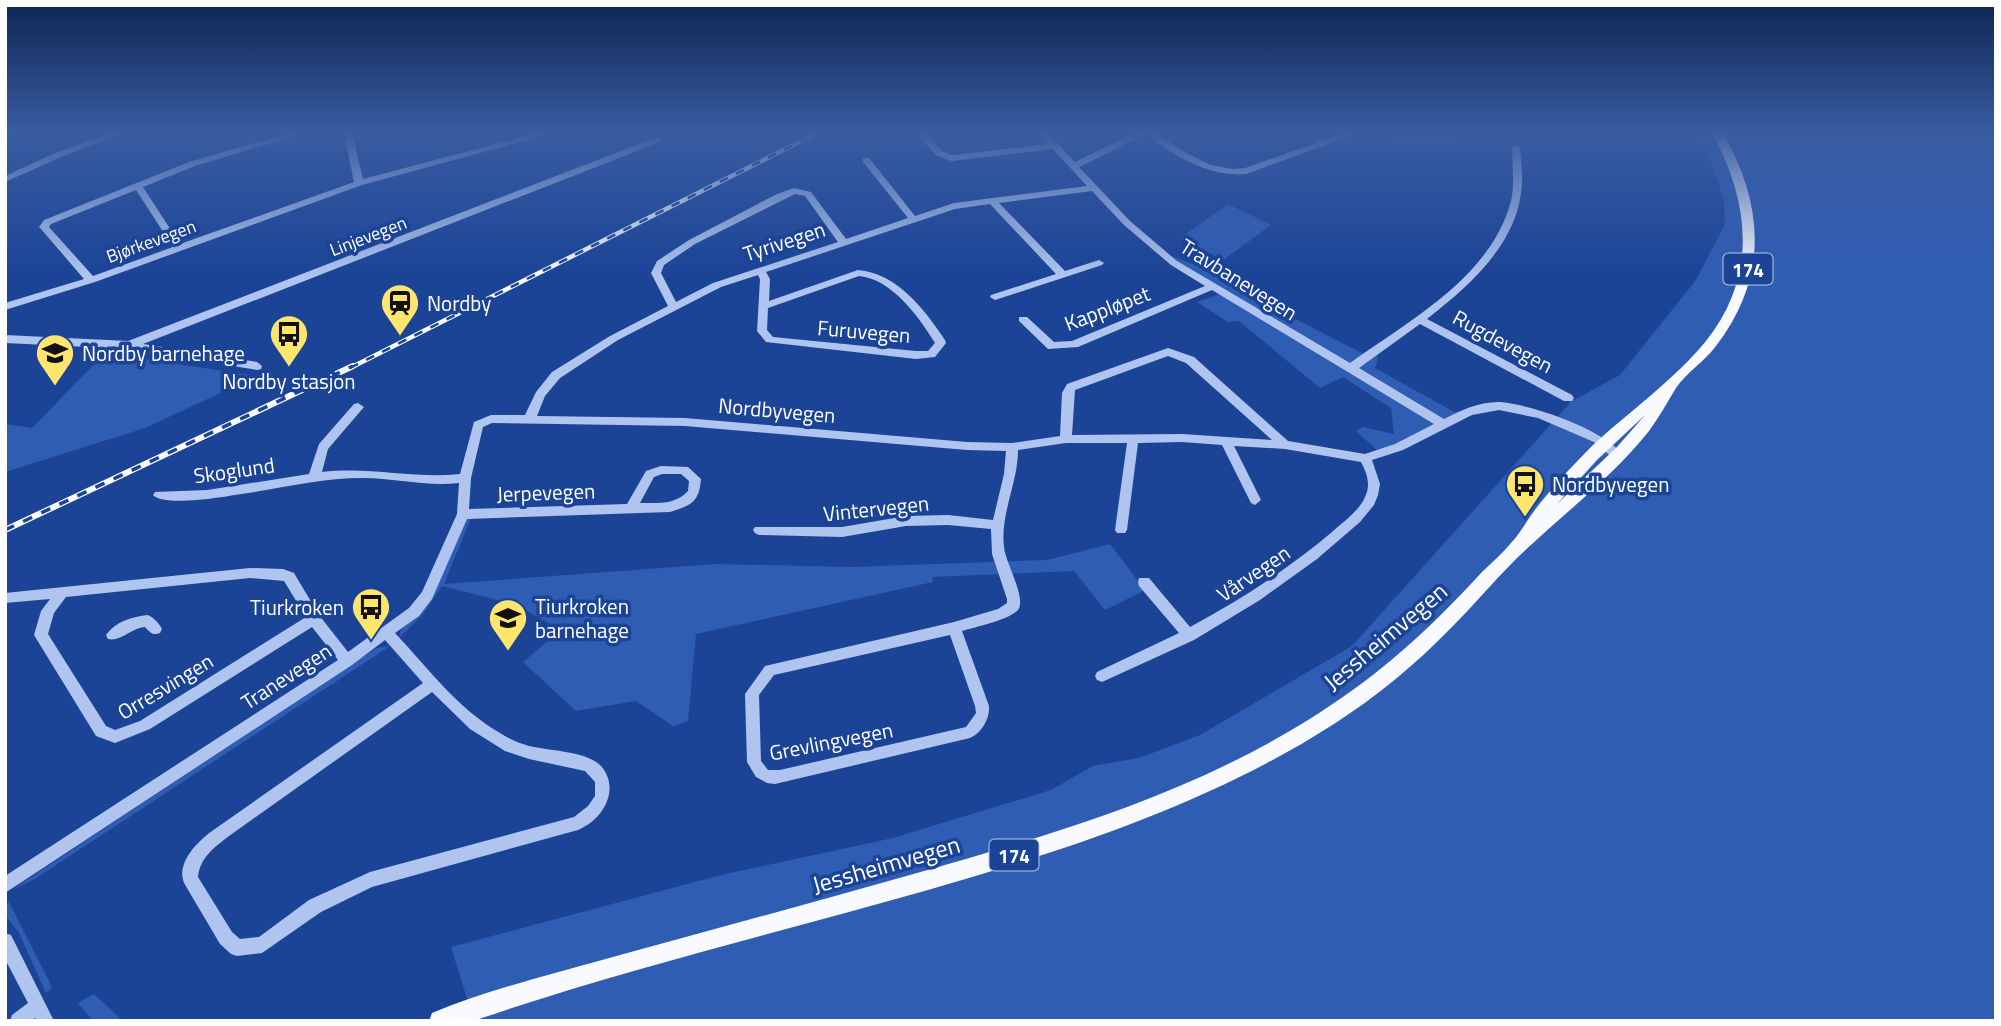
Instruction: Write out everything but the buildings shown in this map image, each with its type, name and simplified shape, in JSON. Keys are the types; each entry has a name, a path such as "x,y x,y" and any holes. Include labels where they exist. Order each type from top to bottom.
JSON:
{"main road":[{"name":"Jessheimvegen","path":"440,1021 531,991 993,861 1122,821 1167,803 1284,745 1365,692 1432,636 1517,549 1550,523 1607,450 1657,395 1670,387 1723,326 1742,289 1749,268 1751,231 1747,200 1741,181"}],"street":[{"path":"91,280 44,224 151,181"},
{"name":"Bjørkevegen","path":"5,307 91,280 367,181"},
{"name":"Linjevegen","path":"129,345 552,181"},
{"path":"883,181 913,219"},
{"name":"Travbanevegen","path":"1087,181 1142,237 1211,287 1442,423"},
{"name":"Rugdevegen","path":"1350,369 1419,319 1478,267 1508,224 1517,198 1517,181"},
{"path":"137,186 178,248"},
{"name":"Tyrivegen","path":"530,418 540,395 556,375 594,350 673,306 760,270 954,206 1093,188"},
{"path":"673,306 656,273 660,263 708,233 787,193 808,194 843,242"},
{"path":"991,200 1062,274"},
{"path":"995,297 1099,263"},
{"name":"Furuvegen","path":"760,270 765,279 762,331 765,337 779,343 915,355 931,354 942,343 894,287 871,272 858,273 764,306"},
{"name":"Kappløpet","path":"1023,319 1052,346 1074,344 1211,287"},
{"name":"Rugdevegen","path":"1419,319 1568,398"},
{"path":"5,339 129,345 257,366"},
{"path":"1066,439 1068,393 1071,387 1168,352 1190,360 1285,445"},
{"name":"Nordbyvegen","path":"483,421 530,418 697,422 922,444 1012,447 1066,439 1225,440 1285,445 1365,458 1399,447 1442,423 1479,408 1499,406 1531,411 1569,427 1607,450"},
{"path":"314,478 318,456 323,447 358,407"},
{"name":"Tranevegen","path":"5,885 388,634 427,596 463,514 465,478 478,425 483,421"},
{"path":"1121,530 1133,439"},
{"path":"1225,440 1255,500"},
{"path":"997,525 1013,460 1012,447"},
{"name":"Vårvegen","path":"1102,676 1189,636 1237,610 1293,572 1358,516 1374,489 1373,474 1365,458"},
{"name":"Jerpevegen","path":"463,514 631,508 680,505 694,493 695,479 684,470 661,470 650,474 631,508"},
{"name":"Skoglund","path":"159,495 211,494 314,478 374,473 441,481 465,478"},
{"name":"Vintervegen","path":"759,530 842,532 906,521 948,520 997,525"},
{"name":"Grevlingvegen","path":"954,628 982,706 983,715 970,732 780,777 767,778 758,772 754,762 752,694 770,670 954,628 1002,613 1013,606 1012,590 998,555 997,525"},
{"path":"5,598 250,573 282,573 295,584 314,619 347,662"},
{"path":"1144,582 1189,636"},
{"name":"Orresvingen","path":"62,593 48,611 41,635 101,731 115,737 134,732 314,619"},
{"path":"113,635 141,620 148,621 155,629"},
{"path":"388,634 433,684 476,724 511,747 589,765 598,772 603,783 601,804 592,815 578,823 370,880 315,906 262,945 237,948 226,938 190,878 190,867 196,854 224,831 433,684"},
{"path":"5,941 42,1013 18,1021"}],"shaded area":[{"path":"1717,181 1996,181 1996,1021 474,1021 451,947 721,875 893,838 1051,790 1093,766 1139,758 1200,735 1352,646 1569,404 1570,398 1574,400 1620,375 1696,280 1725,224 1724,199"},
{"path":"1228,204 1271,225 1223,260 1180,238"},
{"path":"1162,253 1219,273 1248,279 1248,295 1372,358 1376,355 1378,358 1375,368 1458,414 1442,420 1407,448 1377,450 1356,431 1363,427 1394,434 1391,408 1343,377 1320,388 1239,321 1228,322 1197,302 1220,294"},
{"path":"105,353 257,376 145,428 5,472 5,424 32,428"},
{"path":"471,518 444,584 716,564 852,567 1047,560 1110,544 1145,590 1105,610 1074,571 932,577 933,582 696,634 688,721 673,726 636,701 576,711 523,662 561,630 514,604 442,586 423,614 399,638 401,630 415,616 467,519"},
{"path":"390,646 33,880 12,890 356,661 377,648"},
{"path":"9,902 51,985 51,989 46,993 19,933 5,915 5,904"},
{"path":"94,994 123,1021 93,1021 78,1003"}],"railway":[{"path":"350,368 722,181"},
{"path":"5,530 353,366"}],"place":[{"name":"Nordby","path":"400,337"},
{"name":"Nordby stasjon","path":"289,368"},
{"name":"Nordby barnehage","path":"55,387"},
{"name":"Nordbyvegen","path":"1525,518"},
{"name":"Tiurkroken","path":"371,641"},
{"name":"Tiurkroken barnehage","path":"508,652"}]}
